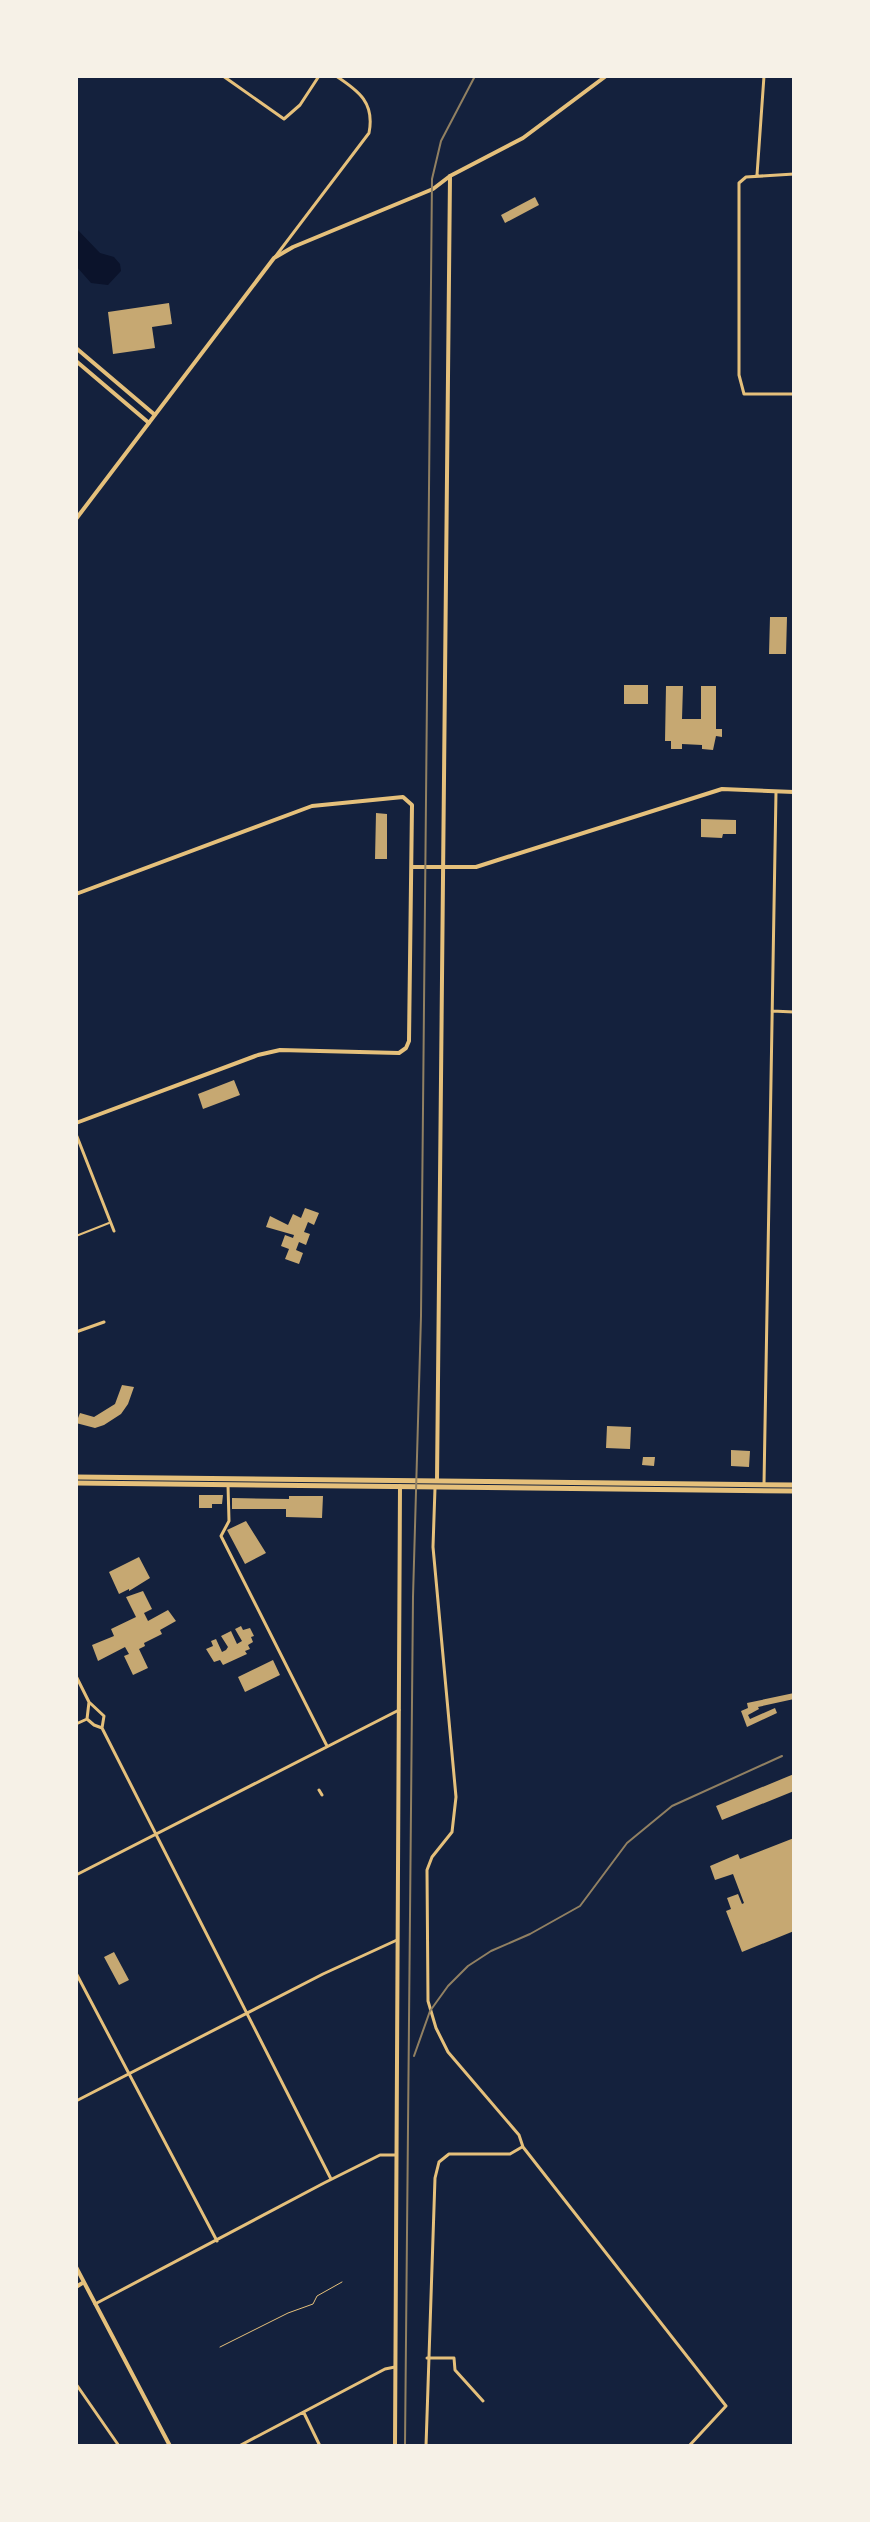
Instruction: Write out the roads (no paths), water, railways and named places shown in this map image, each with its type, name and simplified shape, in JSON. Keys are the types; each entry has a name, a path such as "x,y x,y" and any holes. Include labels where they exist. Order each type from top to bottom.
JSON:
{"main road":[{"path":"76,1477 436,1484 794,1485"},
{"path":"76,1483 400,1483"},
{"path":"764,1487 794,1491"}],"street":[{"path":"223,76 284,119 300,105 319,76"},
{"path":"76,519 369,133 371,125 366,99 336,76"},
{"path":"274,258 293,247 421,195 450,176 523,138 606,76"},
{"path":"757,175 764,76"},
{"path":"794,174 757,175 742,178 739,183 741,385 744,394 794,394"},
{"path":"450,176 433,1547 456,1797 452,1832 432,1857 427,1870 428,2001 436,2028 448,2052 519,2135 523,2147 726,2406 689,2446"},
{"path":"76,348 155,415"},
{"path":"76,361 149,423"},
{"path":"412,867 476,867 722,789 794,792"},
{"path":"764,1487 776,792"},
{"path":"76,894 312,806 403,797 410,801 413,810 409,1041 406,1048 399,1053 280,1050 258,1055 76,1123"},
{"path":"772,1011 794,1012"},
{"path":"76,1134 114,1231"},
{"path":"76,1236 111,1223"},
{"path":"76,1332 104,1322"},
{"path":"395,2446 400,1483"},
{"path":"228,1485 229,1521 221,1536 327,1746"},
{"path":"76,1676 89,1702 104,1716 102,1728"},
{"path":"87,1719 89,1702"},
{"path":"76,1875 399,1710"},
{"path":"76,1724 87,1719"},
{"path":"87,1719 102,1728 331,2179"},
{"path":"319,1790 322,1795"},
{"path":"76,2101 245,2013 397,1940"},
{"path":"76,1973 217,2241"},
{"path":"426,2446 435,2178 439,2162 449,2154 510,2154 523,2147"},
{"path":"95,2304 331,2179 380,2155 396,2155"},
{"path":"76,2267 170,2446"},
{"path":"76,2287 84,2282"},
{"path":"427,2358 454,2358 455,2370 483,2401"},
{"path":"239,2446 385,2369 395,2367"},
{"path":"76,2384 119,2446"},
{"path":"304,2412 320,2446"}],"lane":[{"path":"220,2347 313,2304 317,2296 342,2282"}],"water":[{"path":"76,228 100,253 114,257 120,264 121,271 108,285 91,283 76,266"}],"railway":[{"path":"405,2446 413,1597 421,1316 432,179 441,141 475,76"},
{"path":"414,2056 430,2011 468,1966 580,1906 627,1843 672,1806 782,1756"}]}
